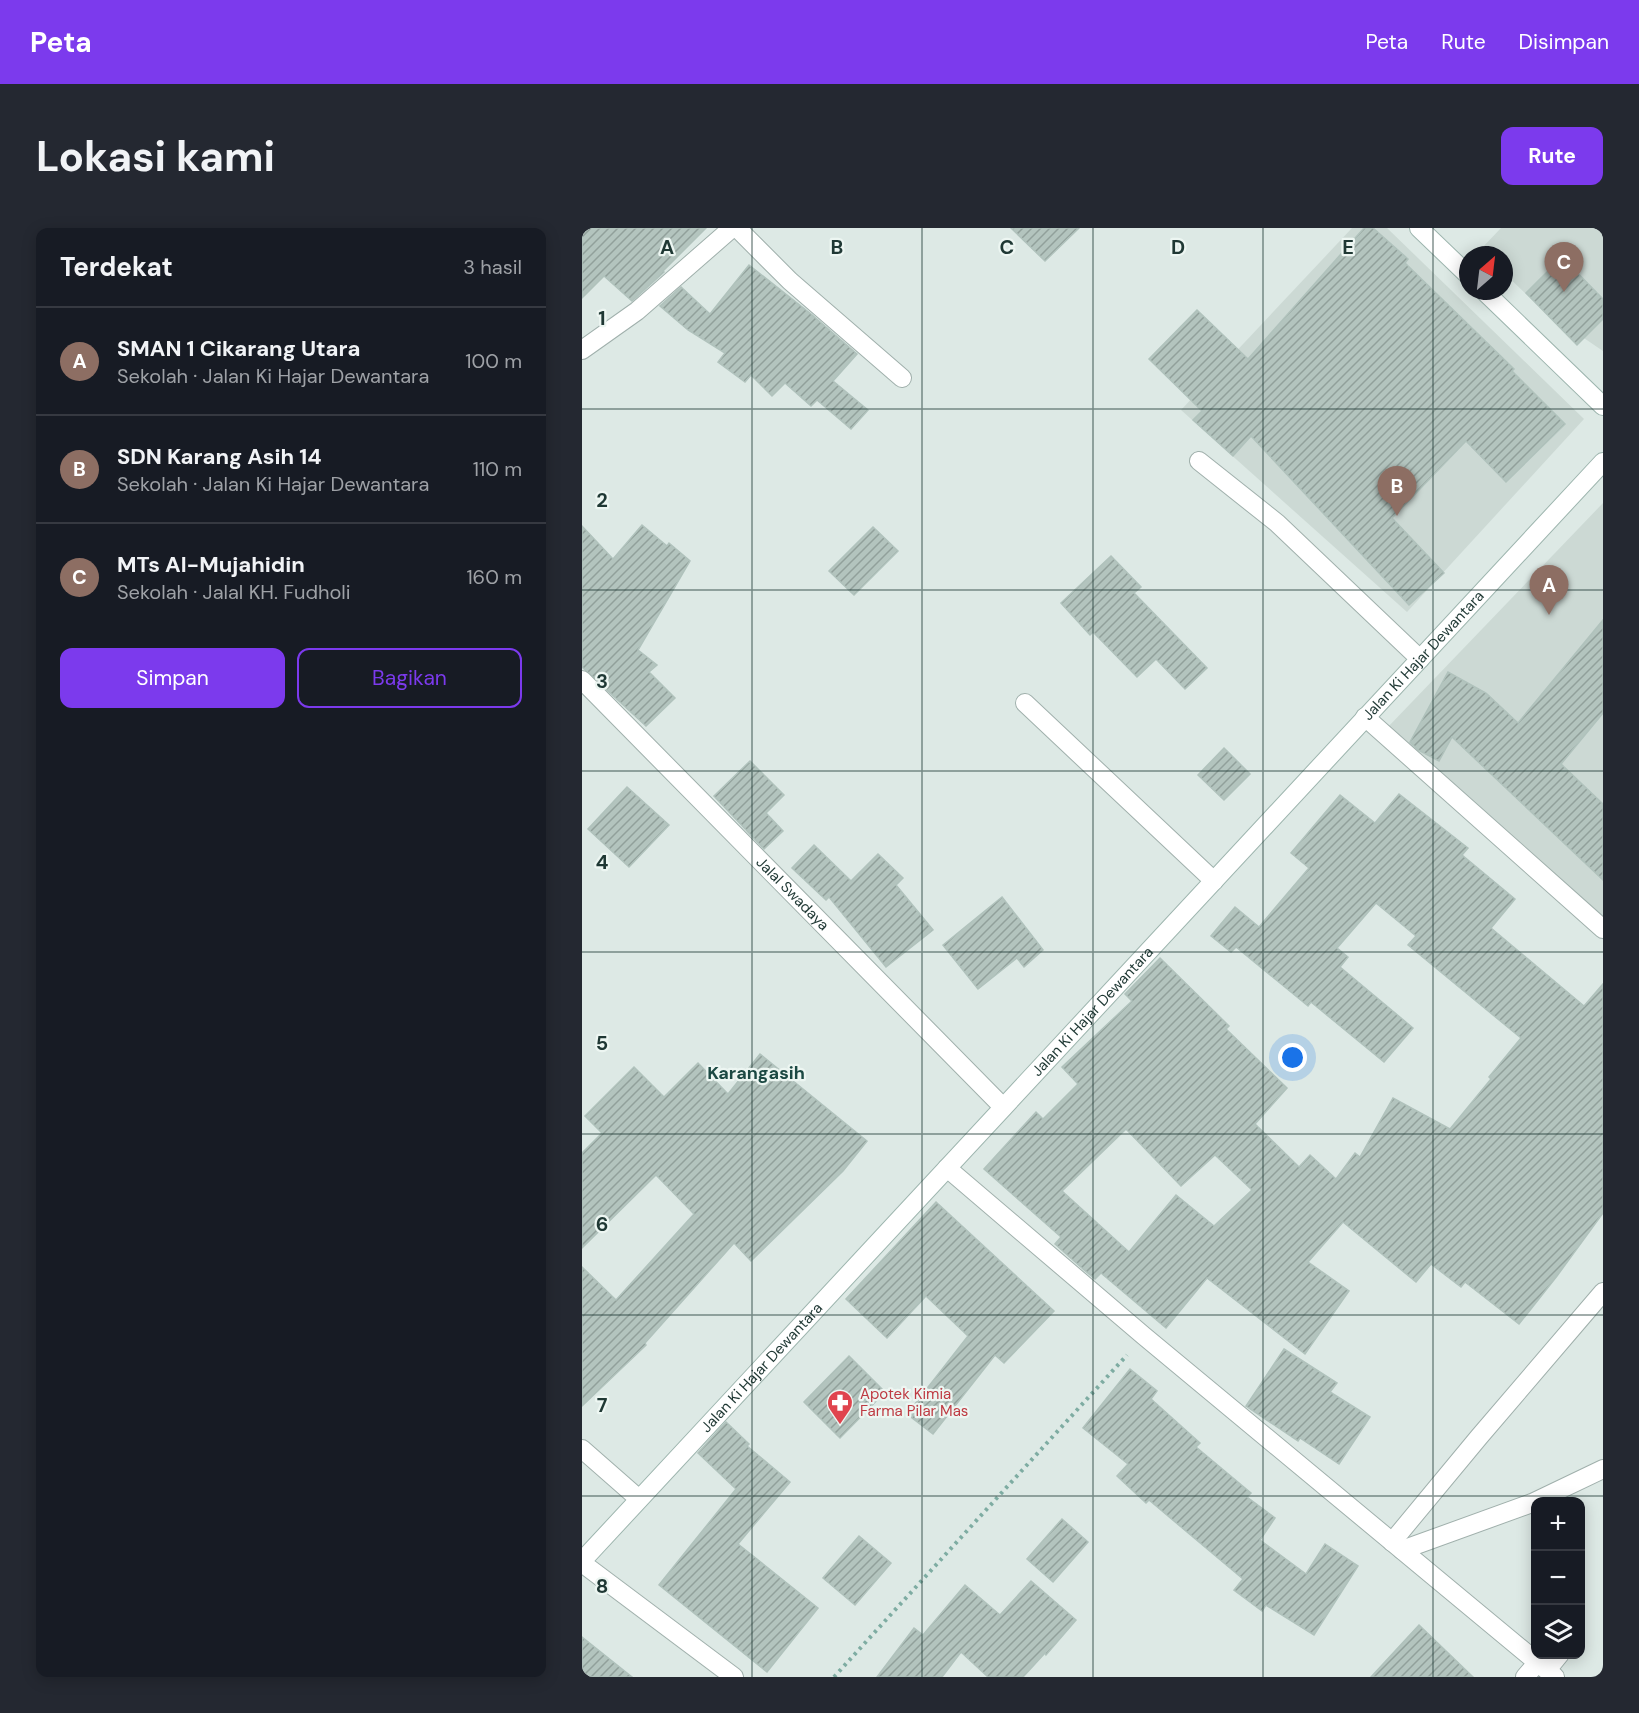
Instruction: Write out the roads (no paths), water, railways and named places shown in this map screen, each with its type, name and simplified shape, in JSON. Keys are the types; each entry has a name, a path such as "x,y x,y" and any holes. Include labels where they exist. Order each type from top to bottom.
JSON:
{"street":[{"path":"582,350 636,311 734,228 790,281 902,378"},
{"path":"1419,228 1459,266"},
{"path":"1493,300 1603,406"},
{"path":"1199,461 1277,523 1420,659"},
{"name":"Jalan Ki Hajar Dewantara","path":"582,1562 1603,462"},
{"name":"Jalal Swadaya","path":"582,680 1003,1107"},
{"path":"1025,703 1214,881"},
{"path":"1365,717 1603,929"},
{"path":"947,1168 1144,1336 1547,1670"},
{"path":"1397,1546 1479,1437 1603,1292"},
{"path":"582,1449 639,1499"},
{"path":"1549,1497 1603,1469"},
{"path":"1397,1546 1531,1506"},
{"path":"582,1562 734,1677"},
{"path":"1525,1677 1547,1670"}],"place":[{"name":"MTs Al-Mujahidin","path":"1564,292"},
{"name":"SDN Karang Asih 14","path":"1397,516"},
{"name":"SMAN 1 Cikarang Utara","path":"1549,615"},
{"name":"Apotek Kimia Farma Pilar Mas","path":"840,1426"}],"district":[{"name":"Karangasih","path":"756,1073"}]}
